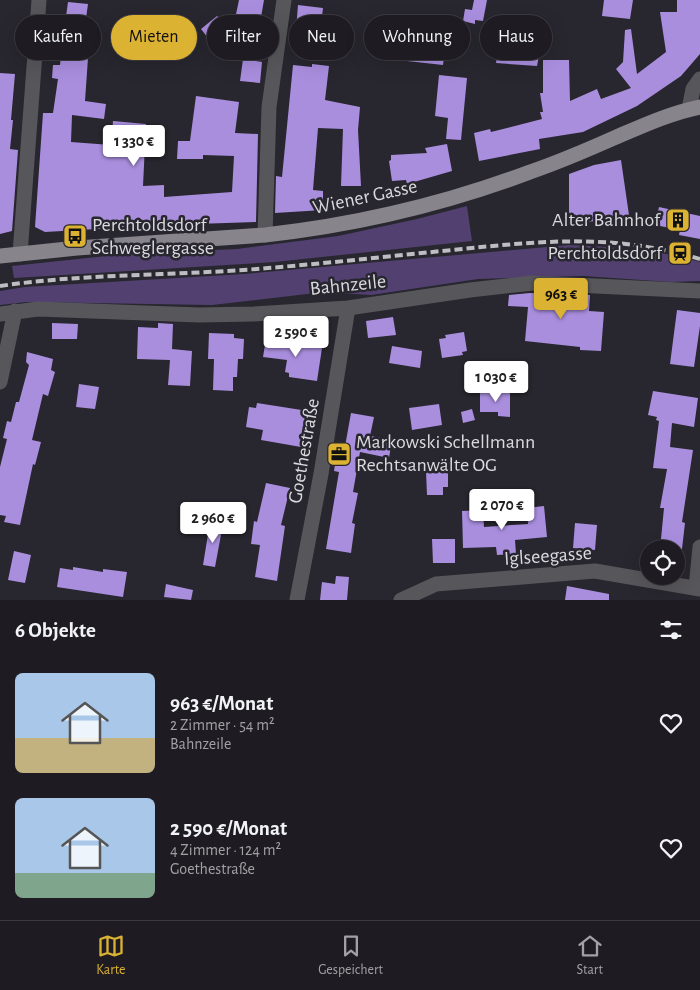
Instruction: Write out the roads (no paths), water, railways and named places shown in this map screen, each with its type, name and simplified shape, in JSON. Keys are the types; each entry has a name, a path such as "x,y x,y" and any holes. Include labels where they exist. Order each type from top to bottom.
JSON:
{"main road":[{"name":"Wiener Gasse","path":"0,256 265,235 340,224 390,214 434,203 530,173 660,118 694,108"}],"street":[{"path":"20,254 39,0"},
{"path":"265,235 269,107 284,0"},
{"name":"Wiener Gasse","path":"694,108 693,89 700,79"},
{"name":"Bahnzeile","path":"0,314 38,309 200,315 254,314 348,308 532,283 700,291"},
{"name":"Goethestraße","path":"297,600 321,474 348,308"},
{"path":"0,382 15,311"},
{"path":"698,588 700,547"},
{"name":"Iglseegasse","path":"401,600 436,584 596,572 698,588"}],"railway":[{"path":"0,286 66,279 268,268 547,242 577,241 637,245 700,259"}],"place":[{"name":"Alter Bahnhof","path":"678,220"},
{"name":"Perchtoldsdorf Schweglergasse","path":"75,236"},
{"name":"Perchtoldsdorf","path":"680,253"},
{"name":"Markowski Schellmann Rechtsanwälte OG","path":"339,454"}]}
